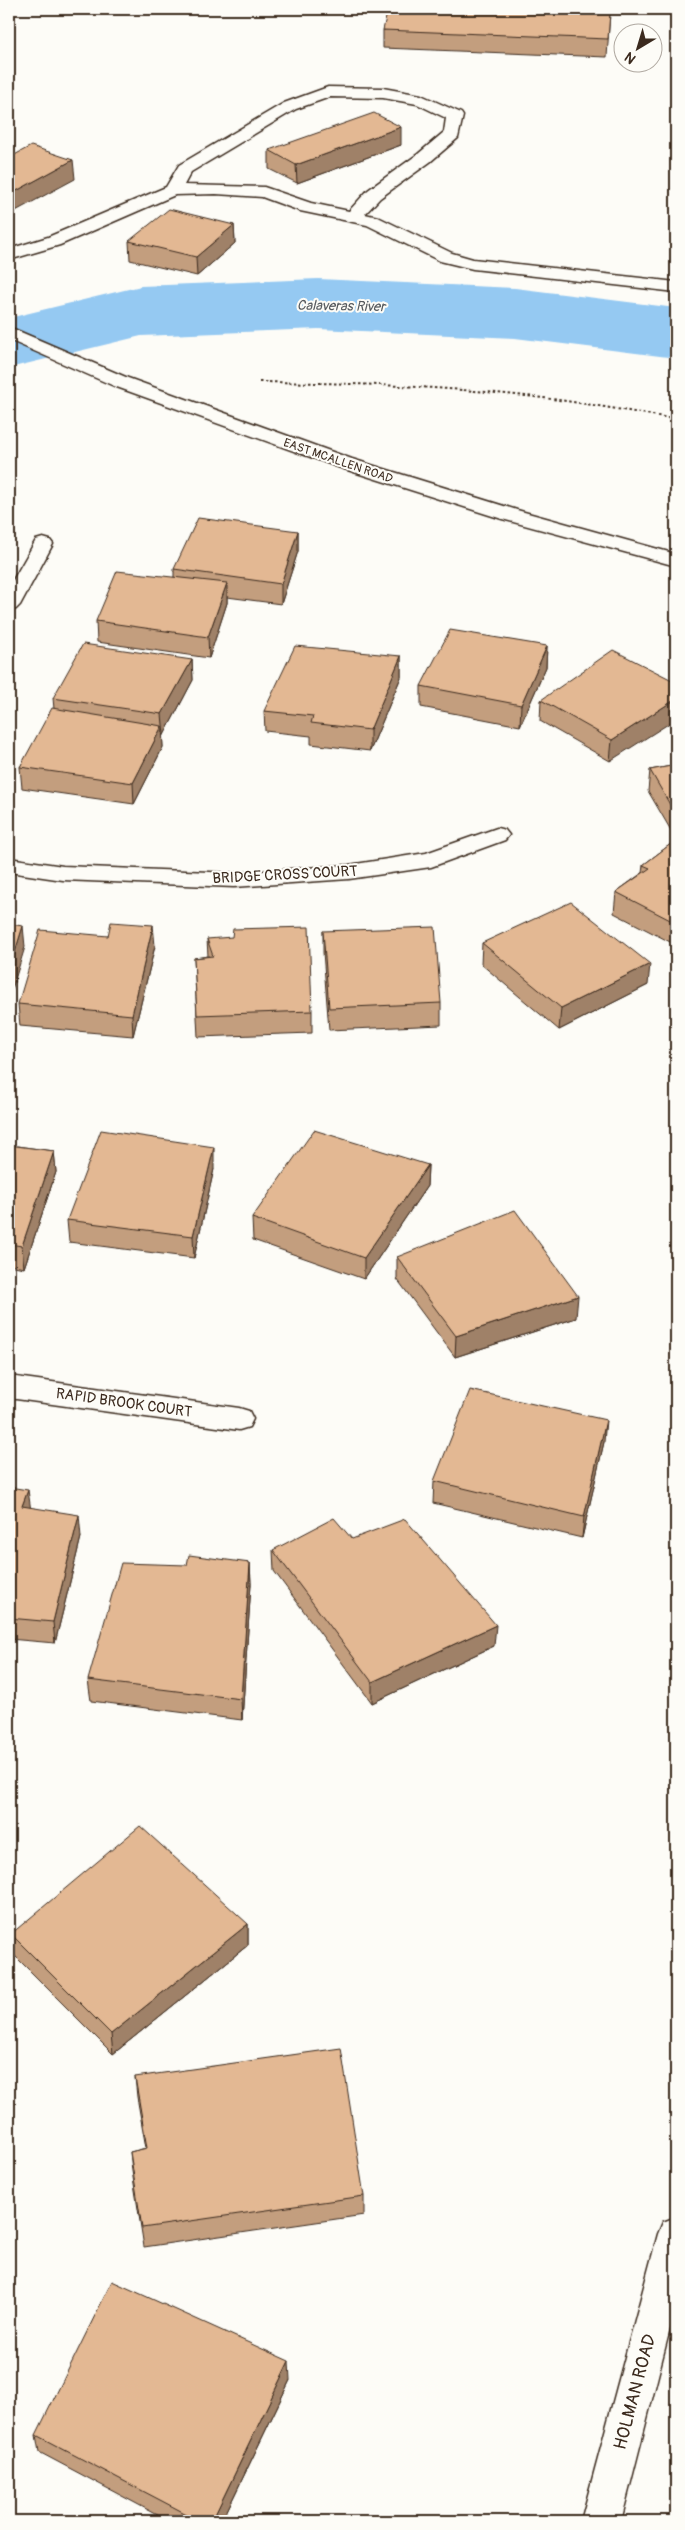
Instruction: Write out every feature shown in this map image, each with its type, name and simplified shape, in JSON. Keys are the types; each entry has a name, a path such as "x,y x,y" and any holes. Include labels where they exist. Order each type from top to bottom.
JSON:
{"street":[{"path":"172,190 184,170 290,106 328,92 382,93 421,100 455,116 452,134 424,158 374,194 353,217"},
{"path":"9,255 54,241 172,190 216,189 264,192 306,207 372,221 446,257 473,264 603,277 676,287"},
{"name":"EAST MCALLEN ROAD","path":"9,333 102,375 344,464 454,499 676,560"},
{"path":"9,604 43,544"},
{"name":"BRIDGE CROSS COURT","path":"9,865 63,873 234,880 349,872 431,860 498,835"},
{"name":"RAPID BROOK COURT","path":"9,1386 239,1419"},
{"name":"HOLMAN ROAD","path":"601,2521 676,2234"}],"path":[{"path":"256,382 345,383 448,389 563,400 676,419"}],"building":[{"path":"388,9 506,9 610,13 608,39 383,30"},
{"path":"374,113 401,127 296,165 269,150"},
{"path":"31,146 73,160 9,195 9,158"},
{"path":"169,209 234,225 196,257 129,241"},
{"path":"198,518 298,531 281,584 174,569"},
{"path":"117,571 227,583 208,637 96,621"},
{"path":"450,630 547,646 521,705 421,686"},
{"path":"83,644 192,660 162,714 53,698"},
{"path":"295,646 401,656 370,730 311,723 313,716 264,711"},
{"path":"613,650 676,682 676,699 612,740 541,700"},
{"path":"52,708 162,726 133,783 20,767"},
{"path":"676,765 676,815 650,770"},
{"path":"676,840 676,923 616,892 650,868 643,865"},
{"path":"571,902 650,964 561,1008 482,943"},
{"path":"111,922 153,925 132,1015 18,1004 40,930 108,936"},
{"path":"9,924 23,926 9,971"},
{"path":"309,927 312,1011 197,1015 194,958 213,956 207,939 232,937 233,929"},
{"path":"435,927 441,1003 329,1008 323,931"},
{"path":"101,1130 214,1147 193,1236 67,1220"},
{"path":"314,1130 428,1165 364,1258 252,1218"},
{"path":"9,1145 54,1151 22,1246 9,1244"},
{"path":"515,1210 578,1296 456,1336 397,1257"},
{"path":"470,1390 606,1420 584,1517 434,1481"},
{"path":"9,1487 28,1490 22,1506 79,1515 53,1622 9,1618"},
{"path":"334,1518 352,1539 405,1519 496,1625 372,1682 273,1550"},
{"path":"189,1555 250,1563 241,1699 88,1680 121,1563 187,1565"},
{"path":"140,1826 248,1924 111,2034 11,1934"},
{"path":"341,2048 364,2196 142,2228 130,2152 147,2148 135,2077"},
{"path":"112,2281 289,2361 212,2521 200,2521 36,2435"}],"waterway":[{"name":"Calaveras River","path":"9,343 141,311 318,304 515,313 676,333"}]}
